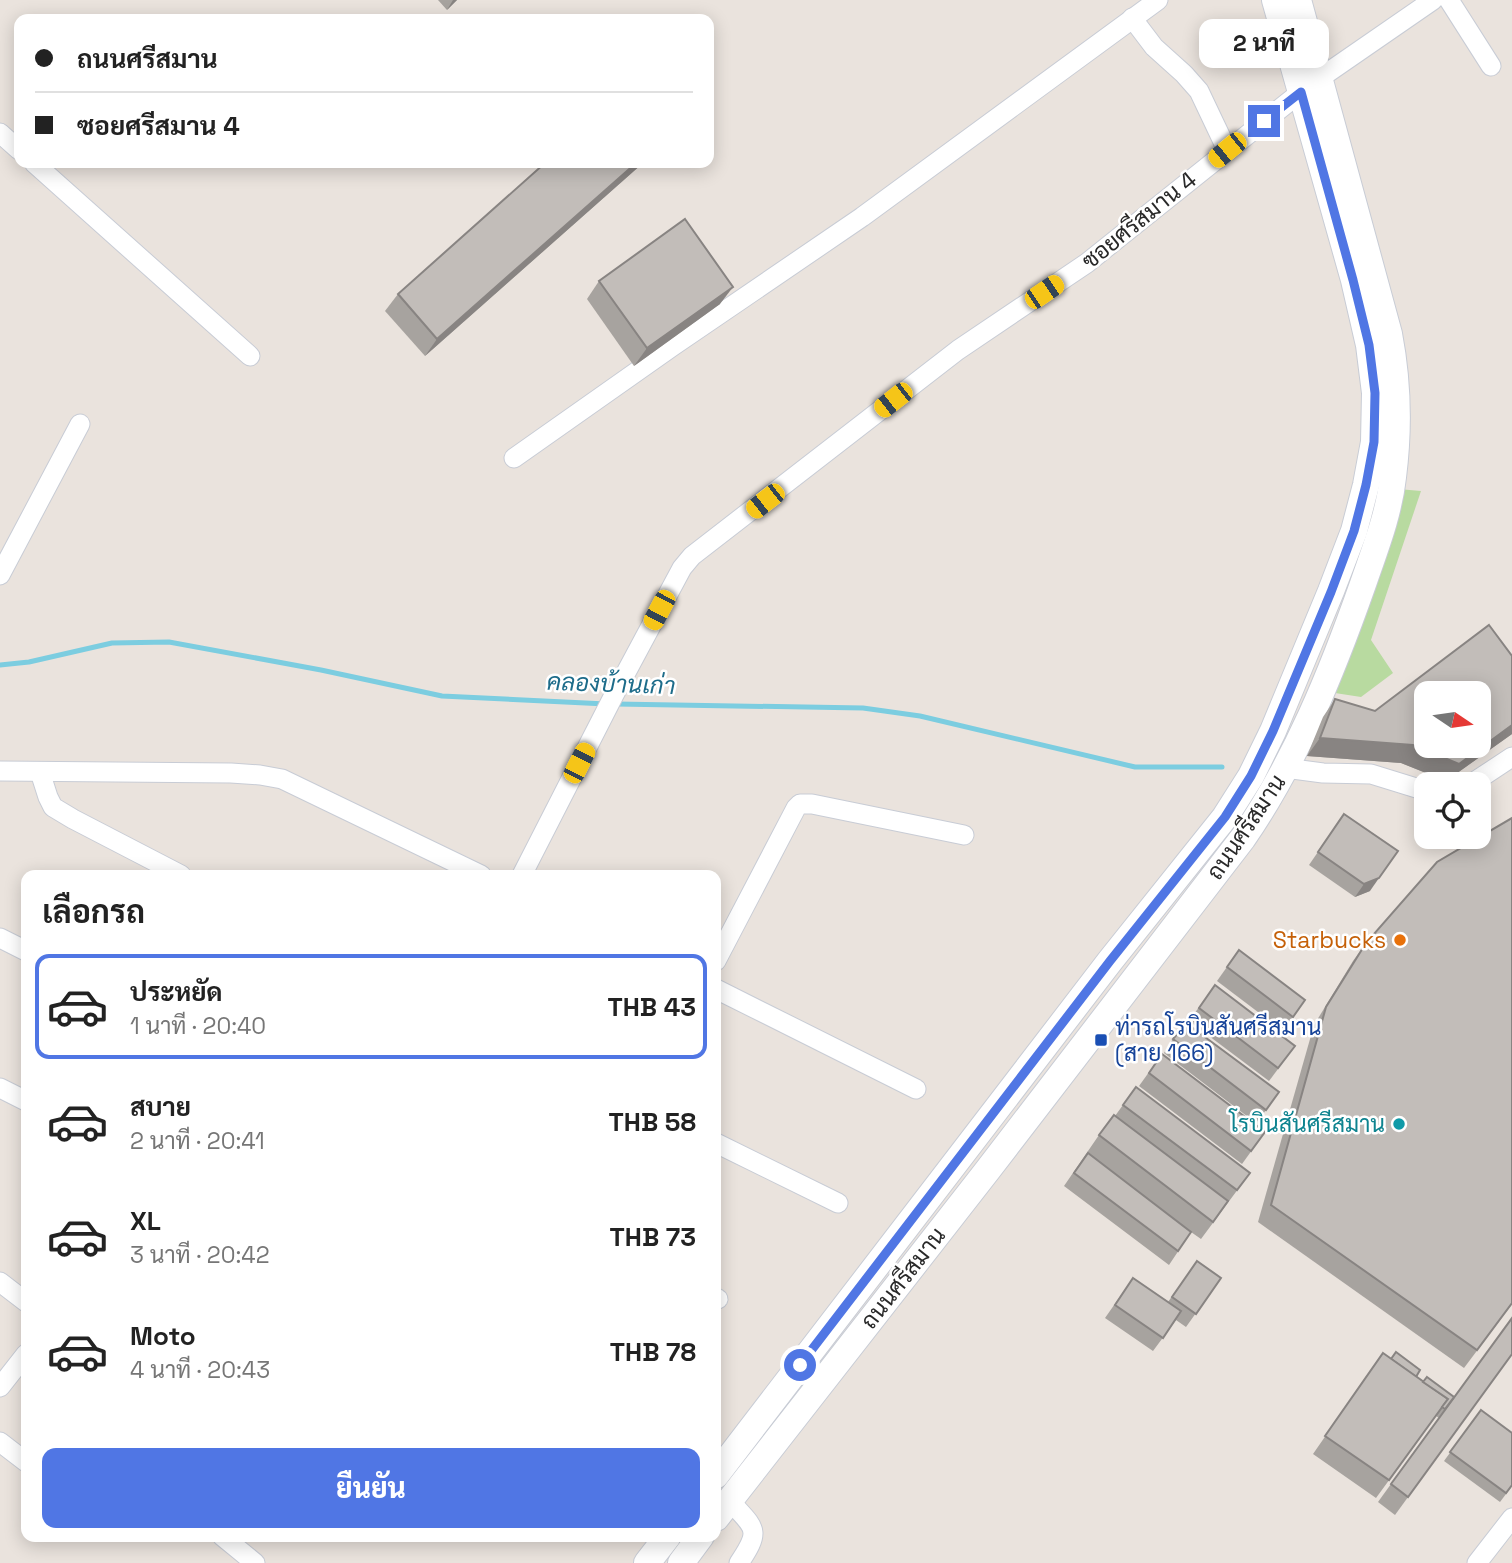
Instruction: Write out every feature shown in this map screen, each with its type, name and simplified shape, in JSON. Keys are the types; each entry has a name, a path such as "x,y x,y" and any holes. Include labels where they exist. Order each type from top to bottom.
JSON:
{"main road":[{"name":"ถนนศรีสมาน","path":"723,1509 995,1161 1265,806 1322,690 1356,603 1384,522 1393,478 1397,425 1394,357 1310,85 1275,0"},
{"name":"ถนนศรีสมาน","path":"721,1468 1110,961 1225,817 1251,776 1331,592 1354,531 1366,485 1374,442 1375,393 1369,345 1310,85 1298,0"},
{"path":"647,1563 663,1542"},
{"path":"681,1563 697,1542"}],"street":[{"path":"514,458 862,217 1158,0"},
{"name":"ซอยศรีสมาน 4","path":"525,870 614,695 682,568 692,556 958,349 1087,263 1310,85 1433,0"},
{"path":"1449,0 1491,66"},
{"path":"1132,18 1154,47 1199,91 1227,150"},
{"path":"0,133 14,146"},
{"path":"40,168 250,356"},
{"path":"0,573 80,424"},
{"path":"1489,772 1512,757"},
{"path":"1285,768 1323,773 1371,774 1414,787"},
{"path":"0,771 231,773 282,779 471,870"},
{"path":"40,772 53,807 171,870"},
{"path":"721,951 800,804 812,804 964,835"},
{"path":"0,938 21,948"},
{"path":"721,992 916,1089"},
{"path":"0,1088 21,1098"},
{"path":"721,1145 838,1203"},
{"path":"0,1282 21,1298"},
{"path":"0,1388 21,1361"},
{"path":"0,1442 21,1458"},
{"path":"723,1509 751,1524 754,1533 752,1544 739,1563"},
{"path":"1477,1563 1512,1518"},
{"path":"229,1542 255,1563"}],"green space":[{"path":"1398,489 1421,491 1371,640 1393,673 1361,697 1335,693 1374,590"}],"building":[{"path":"539,168 630,168 437,339 398,294"},
{"path":"685,219 733,287 647,348 599,281"},
{"path":"1489,625 1512,656 1512,725 1491,740 1491,681 1415,681"},
{"path":"1414,682 1414,745 1320,738 1335,699 1375,711"},
{"path":"1444,758 1467,758 1459,764"},
{"path":"1344,814 1398,851 1379,878 1364,884 1318,852"},
{"name":"โรบินสันศรีสมาน","path":"1512,818 1512,1303 1477,1350 1271,1205 1326,1007 1366,943 1437,862 1459,849 1491,849 1491,830"},
{"path":"1239,950 1305,1000 1293,1017 1227,967"},
{"path":"1215,985 1295,1046 1278,1068 1199,1008"},
{"path":"1186,1023 1279,1092 1266,1110 1173,1039"},
{"path":"1162,1054 1265,1132 1251,1151 1149,1073"},
{"path":"1136,1087 1250,1173 1237,1190 1123,1105"},
{"path":"1114,1115 1228,1201 1213,1222 1099,1135"},
{"path":"1088,1153 1191,1232 1178,1251 1074,1173"},
{"path":"1197,1261 1221,1278 1196,1314 1172,1297"},
{"path":"1133,1278 1181,1311 1163,1338 1115,1305"},
{"path":"1512,1318 1512,1354 1408,1497 1391,1484"},
{"path":"1396,1352 1420,1370 1416,1377 1391,1359"},
{"path":"1383,1353 1448,1399 1389,1480 1325,1436"},
{"path":"1427,1377 1454,1397 1445,1409 1442,1407 1448,1399 1423,1382"},
{"path":"1481,1410 1512,1433 1512,1485 1506,1493 1450,1452"}],"waterway":[{"name":"คลองบ้านเก่า","path":"0,665 29,662 112,643 169,642 442,696 606,704"},
{"name":"คลองบ้านเก่า","path":"616,704 863,708 920,716 1135,767 1222,767"}],"place":[{"name":"Starbucks","path":"1400,940"},
{"name":"ท่ารถโรบินสันศรีสมาน (สาย 166)","path":"1101,1040"},
{"name":"โรบินสันศรีสมาน","path":"1399,1124"}],"route":[{"path":"800,1365 1110,961 1225,817 1251,776 1273,731 1354,531 1374,442 1375,393 1369,345 1301,92 1264,121"}]}
